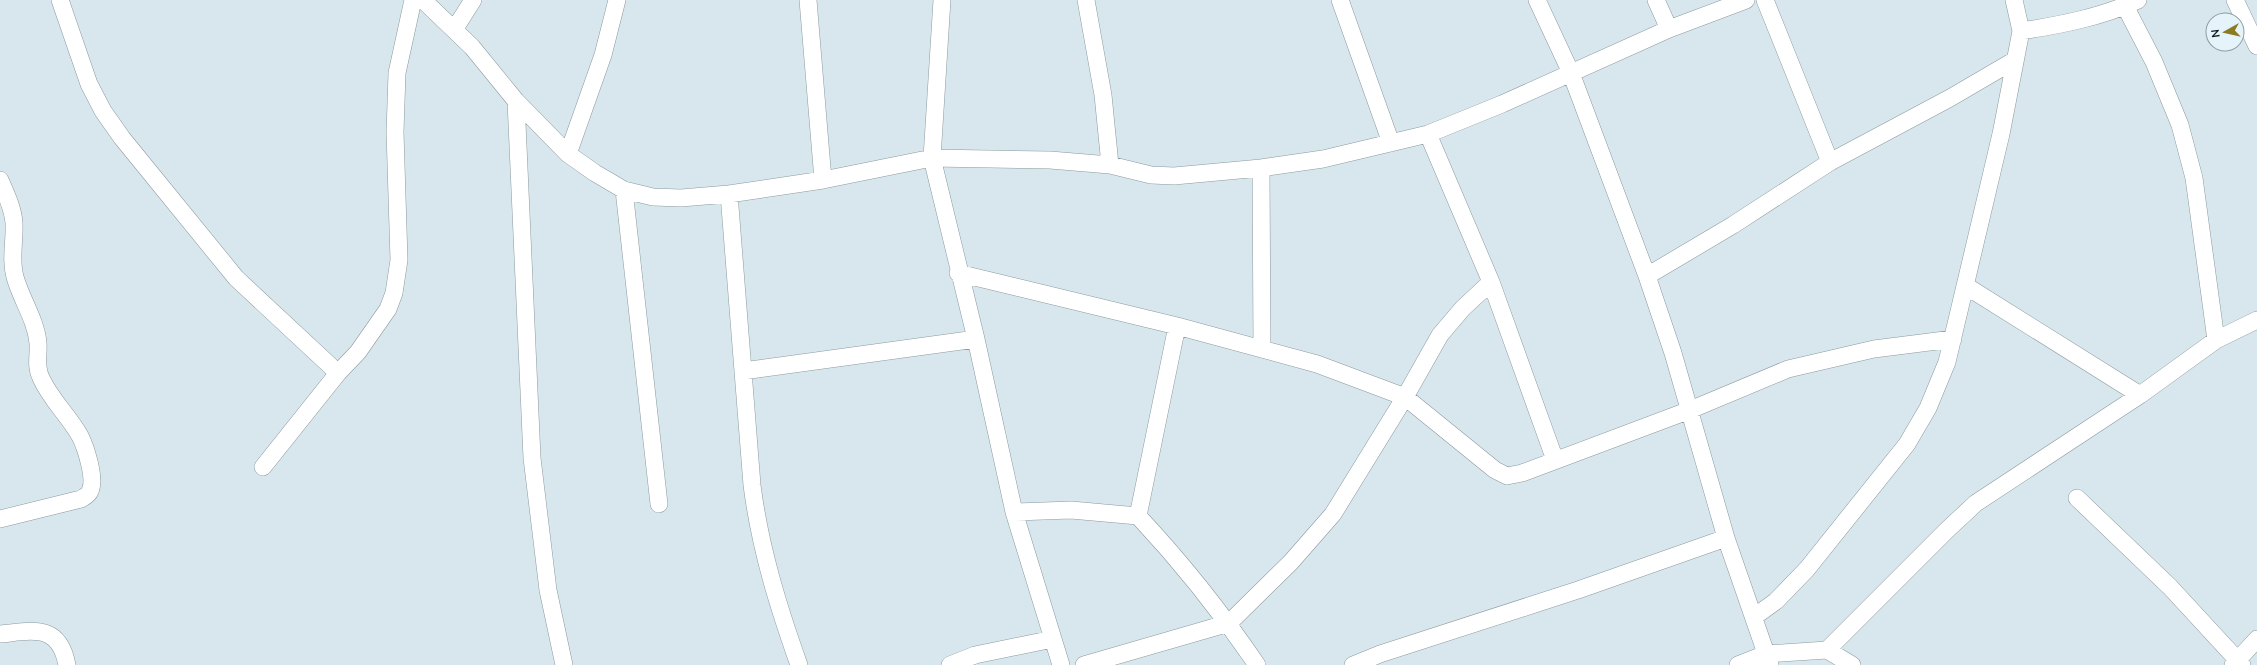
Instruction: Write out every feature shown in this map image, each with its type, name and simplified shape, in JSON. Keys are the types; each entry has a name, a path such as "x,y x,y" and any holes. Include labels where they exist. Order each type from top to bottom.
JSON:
{"street":[{"path":"60,0 89,84 103,111 122,138 236,278 338,373"},
{"path":"263,466 338,373 358,352 388,309 398,276 396,95 402,46 413,0"},
{"path":"423,0 472,47 516,101 568,154 595,173 624,190 653,197 667,198 729,194 823,180 932,158 1050,160 1110,165 1151,175 1174,176 1261,168 1323,159 1428,134 1502,104 1668,29 1746,0"},
{"path":"454,30 473,0"},
{"path":"568,154 603,56 617,0"},
{"path":"808,0 823,180"},
{"path":"942,0 932,158 958,273 976,339 1014,512 1061,665"},
{"path":"1086,0 1103,94 1110,165"},
{"path":"1340,0 1391,143"},
{"path":"1537,0 1571,73 1647,276 1690,410 1726,538 1768,660"},
{"path":"1551,0 1571,73"},
{"path":"1656,0 1668,29"},
{"path":"1765,0 1830,162"},
{"path":"1754,617 1776,601 1807,569 1907,444 1928,408 1947,362 2001,134 2021,31 2014,0"},
{"path":"2235,0 2257,46"},
{"path":"2021,31 2054,26 2131,3 2180,125 2194,178 2216,340"},
{"path":"1647,276 1733,225 1830,162 1950,98 2015,60"},
{"path":"516,101 532,458 548,590 564,665"},
{"path":"1428,134 1491,282 1555,460"},
{"path":"1261,168 1262,349"},
{"path":"0,180 10,206 14,222 12,256 15,277 34,326 38,343 36,358 40,376 47,393 80,436 86,452 92,483 90,492 81,499 0,519"},
{"path":"624,190 659,504"},
{"path":"729,194 756,521 768,568 799,665"},
{"path":"958,273 1177,326 1317,364 1405,397 1495,470 1507,476 1522,473 1690,410 1788,369 1874,349 1953,339"},
{"path":"1084,665 1229,623 1321,529 1345,497 1440,335 1463,308 1491,282"},
{"path":"1966,286 2140,395"},
{"path":"1738,665 1827,650 1947,530 1976,504 2140,395 2216,340 2257,320"},
{"path":"1138,516 1177,326"},
{"path":"743,371 976,339"},
{"path":"2077,498 2165,582 2237,664 2257,639"},
{"path":"1014,512 1071,510 1138,516 1171,551 1229,623 1257,665"},
{"path":"1354,665 1382,660 1726,538"},
{"path":"0,634 37,630 51,635 61,645 67,665"},
{"path":"950,665 975,655 1053,639"},
{"path":"1827,650 1852,665"}]}
